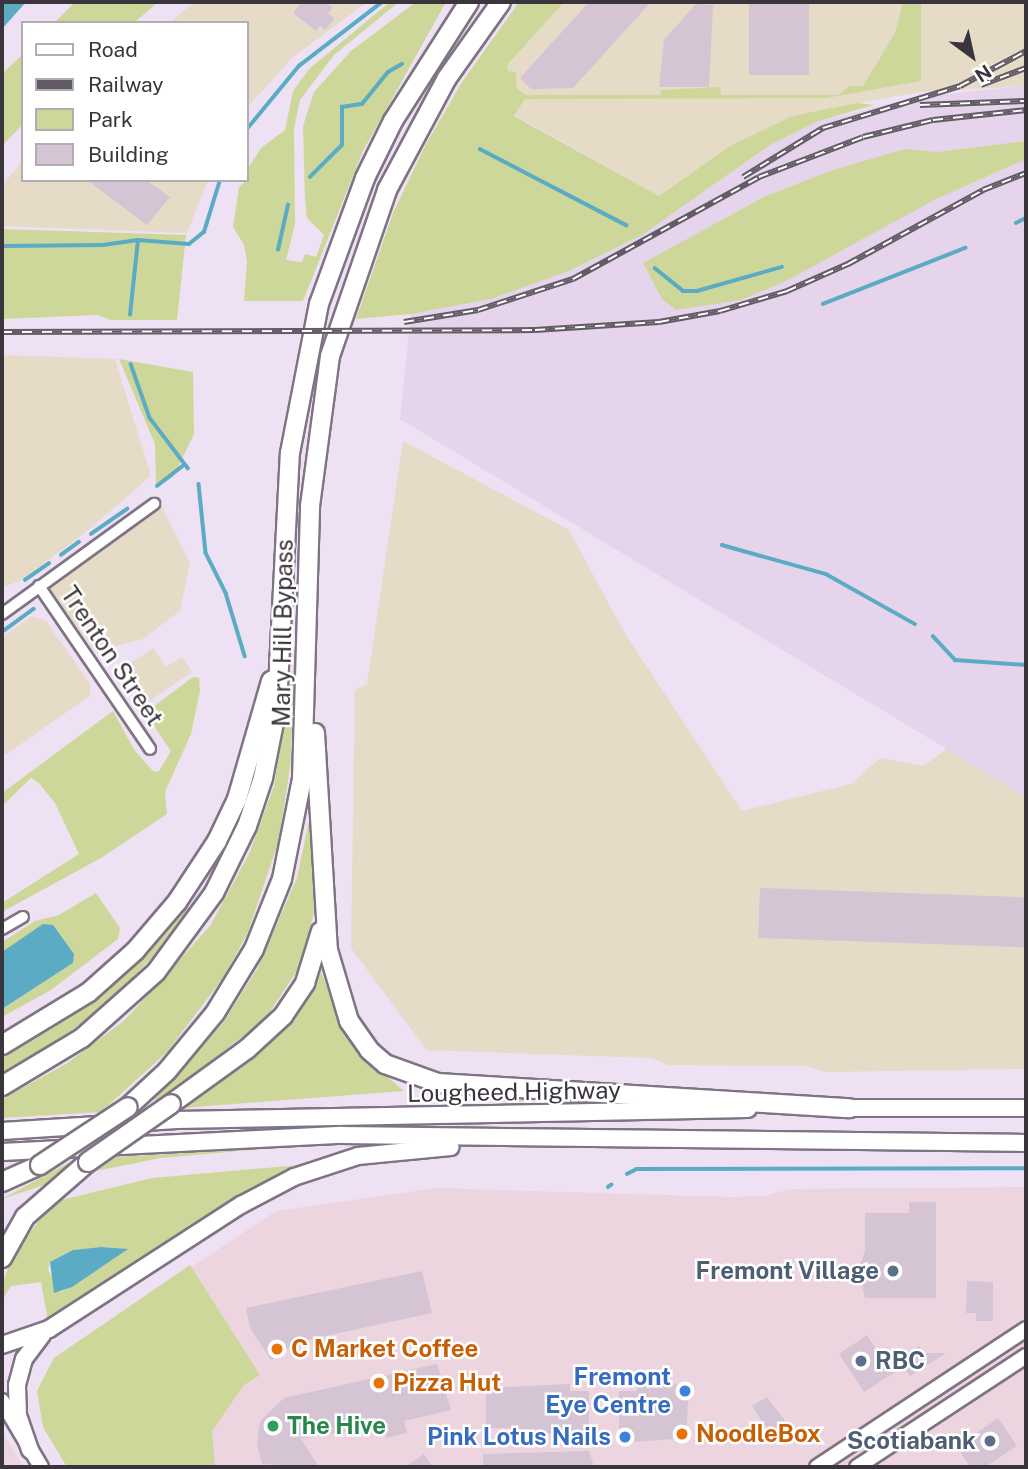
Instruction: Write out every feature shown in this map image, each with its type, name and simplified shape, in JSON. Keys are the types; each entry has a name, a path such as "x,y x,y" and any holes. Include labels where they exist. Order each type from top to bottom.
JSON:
{"highway":[{"name":"Mary Hill Bypass","path":"2,1086 62,1052 121,1006 173,953 214,893 247,826 263,778 277,707 290,453 319,304 365,178 393,121 469,2"},
{"name":"Mary Hill Bypass","path":"2,1182 40,1165 128,1107 167,1071 215,1013 248,960 274,903 299,804 313,462 330,356 345,305 387,190 415,133 501,2"},
{"path":"2,1045 62,1012 115,970 156,929 198,873 227,820 251,761 283,626"},
{"path":"307,639 328,950 349,1021 369,1050 403,1074 460,1085 849,1108"},
{"path":"2,1258 34,1208 66,1178 256,1042 290,1007 316,953 324,907"}],"main road":[{"name":"Lougheed Highway","path":"2,1131 246,1118 849,1108 1026,1108"},
{"name":"Lougheed Highway","path":"2,1152 342,1135 1026,1143"},
{"path":"2,1345 49,1329 268,1189 337,1161 444,1147 639,1140"},
{"path":"30,1450 18,1415 18,1379 27,1353 49,1329"},
{"path":"817,1467 1026,1329"},
{"path":"857,1467 1026,1356"},
{"path":"2,1401 41,1467"}],"street":[{"path":"2,614 153,504"},
{"name":"Trenton Street","path":"39,586 150,749"},
{"path":"2,929 23,917"}],"shaded area":[{"path":"194,2 367,2 292,58 248,107 248,21 172,21"},
{"path":"543,2 1026,2 1026,86 919,92 792,116 730,146 659,196 475,93"},
{"path":"1026,86 1026,797 400,419 411,314 491,299 569,271 642,235 770,145 816,122 917,97"},
{"path":"21,162 21,182 207,182 187,233 2,226 2,186"},
{"path":"2,355 115,359 151,476 86,532 20,581 2,587"},
{"path":"403,441 569,530 624,632 742,811 851,784 880,758 923,766 947,749 1026,796 1026,1069 826,1072 806,1066 669,1065 652,1058 427,1050 351,948 355,690 367,684"},
{"path":"161,505 190,563 180,611 143,639 95,651 48,588"},
{"path":"32,616 46,621 90,684 90,696 2,757 2,637"},
{"path":"153,648 166,667 182,657 192,672 148,702 124,668"},
{"name":"Fremont Village","path":"1026,1187 1026,1467 67,1467 43,1427 37,1391 54,1358 276,1211 436,1188 732,1197 764,1196 790,1189"},
{"path":"2,1432 24,1467 2,1467"}],"green space":[{"path":"75,2 158,2 136,21 56,21"},
{"path":"390,2 399,2 334,55 300,100 294,129 295,224 286,260 302,262 305,254 316,257 324,235 307,218 305,198 303,126 314,92 351,51 416,2 446,2 363,151 303,301 244,301 247,262 244,245 233,227 239,187 248,182 248,168 261,148 285,130 293,91 309,69"},
{"path":"519,2 564,2 507,65 508,71 516,72 517,89 526,95 661,95 661,90 720,87 721,95 838,95 849,86 863,86 895,33 903,2 921,2 921,81 826,98 525,99 514,116 659,196 730,146 792,116 857,103 874,105 816,122 770,145 642,235 569,271 491,299 411,314 356,319 393,213 425,146 462,82"},
{"path":"21,56 21,126 2,146 2,74"},
{"path":"1026,141 1026,159 936,199 786,281 741,300 676,310 662,299 643,263 766,196 833,170 905,149 937,152"},
{"path":"2,229 186,235 177,320 111,320 98,315 2,319"},
{"path":"119,359 193,372 194,434 173,477 156,487 155,444"},
{"path":"296,650 290,767 279,840 248,932 223,978 167,1052 101,1112 2,1118 2,1099 66,1064 125,1020 210,926 249,854 274,786"},
{"path":"193,677 199,678 200,691 191,734 165,792 167,814 101,858 2,912 2,903 79,854 55,803 38,782 31,778 2,806 2,793 113,711 135,751 154,772 159,771 171,751 145,713"},
{"path":"313,802 315,908 301,965 265,1019 156,1104 155,1099 223,1023 257,969 297,878"},
{"path":"96,893 120,928 118,939 51,990 2,1017 2,1009 73,963 74,954 49,924 2,952 2,942 35,921 59,915"},
{"path":"185,906 189,908 183,920 162,947 116,995 57,1042 2,1074 2,1055 98,996 146,953"},
{"path":"321,972 340,1020 365,1058 404,1091 182,1108 278,1035 306,1001"},
{"path":"460,1094 542,1097 550,1099 507,1102"},
{"path":"274,1148 161,1158 91,1172 112,1157"},
{"path":"68,1163 75,1163 50,1183 2,1199"},
{"path":"300,1165 222,1206 43,1322 47,1316 41,1282 11,1286 2,1300 2,1284 13,1255 53,1202 152,1178","holes":["101,1247 127,1249 61,1292 48,1270 50,1262 73,1250"]},
{"path":"190,1265 260,1375 244,1385 212,1431 215,1467 67,1467 43,1427 37,1391 54,1358"}],"water":[{"path":"2,2 26,2 2,29"},
{"path":"43,924 53,925 74,954 73,963 2,1009 2,952"},
{"path":"101,1247 128,1249 72,1287 54,1293 50,1262 73,1250"}],"building":[{"path":"302,2 325,2 333,8 328,14 335,18 325,30 320,26 316,31 293,13"},
{"path":"589,2 651,2 573,88 531,89 520,78"},
{"path":"749,2 809,2 809,75 749,75"},
{"path":"696,4 713,5 709,87 659,87 664,40"},
{"path":"90,182 149,182 170,197 147,225"},
{"path":"760,888 1026,897 1024,947 758,938"},
{"path":"909,1202 936,1202 936,1298 865,1298 859,1270 865,1251 865,1213 909,1213"},
{"path":"422,1271 432,1313 298,1342 271,1360 250,1328 246,1308"},
{"path":"967,1281 993,1282 993,1321 976,1321 976,1313 966,1313"},
{"path":"867,1335 887,1366 919,1346 923,1353 946,1353 910,1376 903,1367 864,1392 839,1354"},
{"path":"437,1364 451,1410 404,1421 407,1433 386,1438 383,1425 301,1439 319,1467 262,1464 257,1444 260,1421 284,1398"},
{"path":"570,1384 570,1391 589,1391 589,1433 509,1434 509,1428 486,1428 486,1388"},
{"path":"689,1384 686,1438 619,1443 619,1391 637,1391 637,1385"},
{"path":"767,1397 792,1430 775,1441 752,1406"},
{"name":"Scotiabank","path":"998,1418 1017,1446 985,1467 970,1467 957,1447"},
{"path":"589,1451 594,1467 483,1467 483,1454"},
{"path":"424,1454 433,1467 405,1467"}],"waterway":[{"path":"248,128 299,66 382,2"},
{"path":"310,177 342,145 342,107 362,104 388,72 402,64"},
{"path":"480,149 626,225"},
{"path":"2,246 103,245 138,240 189,244 204,232 219,182"},
{"path":"278,250 288,205"},
{"path":"1016,223 1026,218"},
{"path":"130,315 138,240"},
{"path":"823,304 965,248"},
{"path":"655,268 683,291 697,291 782,267"},
{"path":"131,364 150,418 188,468"},
{"path":"157,486 184,465"},
{"path":"199,484 206,553 226,593 245,656"},
{"path":"91,534 127,509"},
{"path":"61,555 79,542"},
{"path":"722,545 826,574 915,624"},
{"path":"25,580 49,563"},
{"path":"2,632 34,609"},
{"path":"933,636 955,660 1026,665"},
{"path":"627,1174 637,1169 1026,1168"}],"railway":[{"path":"743,177 823,128 960,86 1026,51"},
{"path":"981,85 1026,68"},
{"path":"920,105 1026,101"},
{"path":"404,322 478,310 573,279 759,177 863,137 933,120 1026,110"},
{"path":"2,332 535,330 659,322 720,311 787,291 848,264 983,190 1026,173"}],"place":[{"name":"Fremont Village","path":"893,1271"},
{"name":"C Market Coffee","path":"277,1349"},
{"name":"RBC","path":"861,1361"},
{"name":"Pizza Hut","path":"379,1383"},
{"name":"Fremont Eye Centre","path":"685,1391"},
{"name":"The Hive","path":"273,1426"},
{"name":"NoodleBox","path":"682,1434"},
{"name":"Pink Lotus Nails","path":"625,1437"},
{"name":"Scotiabank","path":"990,1441"}]}
